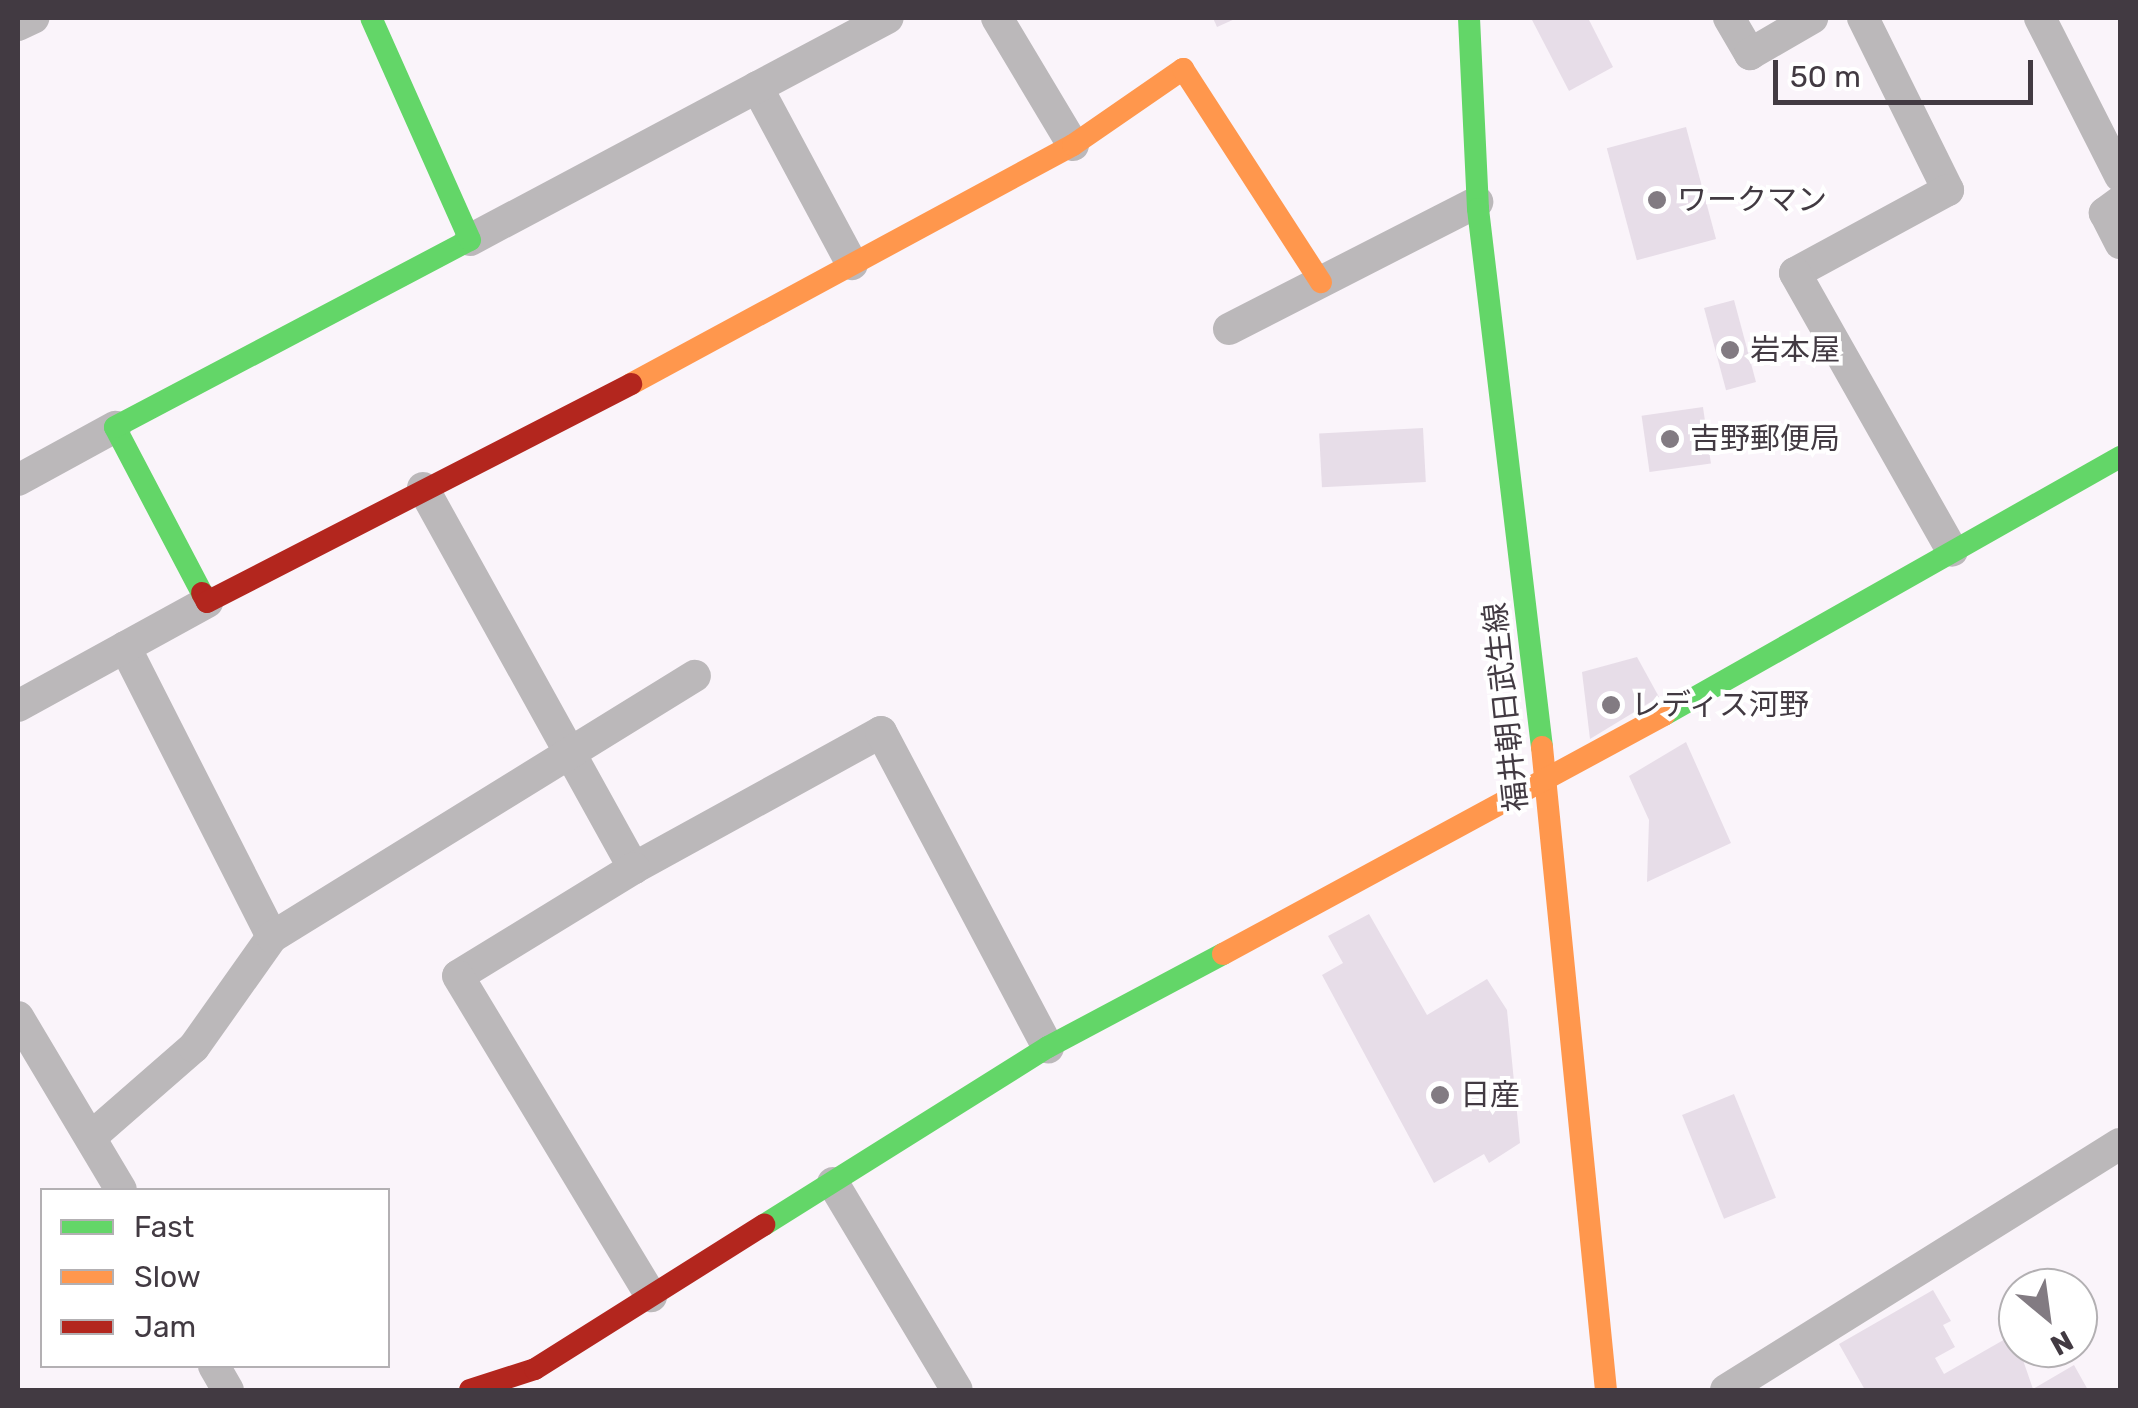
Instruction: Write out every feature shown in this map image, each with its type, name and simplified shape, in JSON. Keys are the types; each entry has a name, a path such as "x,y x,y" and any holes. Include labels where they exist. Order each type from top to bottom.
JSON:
{"street":[{"path":"18,25 33,18"},
{"path":"18,480 888,18"},
{"path":"996,18 1073,145"},
{"name":"福井朝日武生線","path":"1469,18 1478,202 1546,782 1606,1390"},
{"path":"1729,18 1750,54 1812,18"},
{"path":"1863,18 1948,190 1796,273 1952,551"},
{"path":"2040,18 2120,176"},
{"path":"385,22 470,240"},
{"path":"18,706 207,602 1073,145 1183,69 1321,282"},
{"path":"756,87 852,264"},
{"path":"1229,329 1478,202"},
{"path":"2120,202 2105,213 2120,243"},
{"path":"115,427 207,602"},
{"path":"470,1390 535,1368 1048,1047 1546,782 2120,457"},
{"path":"423,488 634,868"},
{"path":"125,647 272,937"},
{"path":"92,1136 194,1047 272,937 695,676"},
{"path":"651,1296 458,976 634,868 881,732 1048,1047"},
{"path":"18,1017 120,1188"},
{"path":"1726,1390 2120,1144"},
{"path":"833,1182 957,1390"},
{"path":"215,1368 228,1390"}],"building":[{"path":"1213,18 1237,18 1217,27"},
{"path":"1531,18 1588,18 1613,67 1569,91"},
{"path":"1686,127 1716,239 1637,260 1607,148"},
{"path":"1734,300 1756,382 1726,390 1704,308"},
{"path":"1703,407 1711,463 1650,472 1642,416"},
{"path":"1423,428 1426,482 1322,487 1319,433"},
{"path":"1637,657 1659,697 1590,739 1582,672"},
{"path":"1686,742 1731,843 1647,882 1649,820 1629,776"},
{"path":"1369,914 1427,1015 1487,979 1507,1010 1520,1143 1489,1163 1484,1154 1434,1183 1322,975 1343,963 1328,936"},
{"path":"1734,1094 1776,1198 1724,1219 1682,1115"},
{"path":"1933,1290 1951,1321 1943,1325 1955,1347 1935,1358 1944,1374 1998,1343 1998,1368 2026,1368 2033,1389 2069,1368 2076,1368 2088,1390 1865,1390 1839,1344"}],"traffic: fast":[{"path":"202,593 115,427 470,240 371,18"},
{"path":"1469,18 1478,209 1542,747"},
{"path":"1664,715 2120,457"},
{"path":"764,1225 1048,1047 1223,954"}],"traffic: slow":[{"path":"631,384 1073,145 1183,69 1321,282"},
{"path":"1223,954 1664,715"},
{"path":"1542,747 1606,1390"}],"traffic: jam":[{"path":"202,593 207,602 631,384"},
{"path":"470,1390 535,1369 764,1225"}],"place":[{"name":"ワークマン","path":"1657,200"},
{"name":"岩本屋","path":"1730,350"},
{"name":"吉野郵便局","path":"1670,439"},
{"name":"レディス河野","path":"1611,705"},
{"name":"日産","path":"1440,1095"}]}
